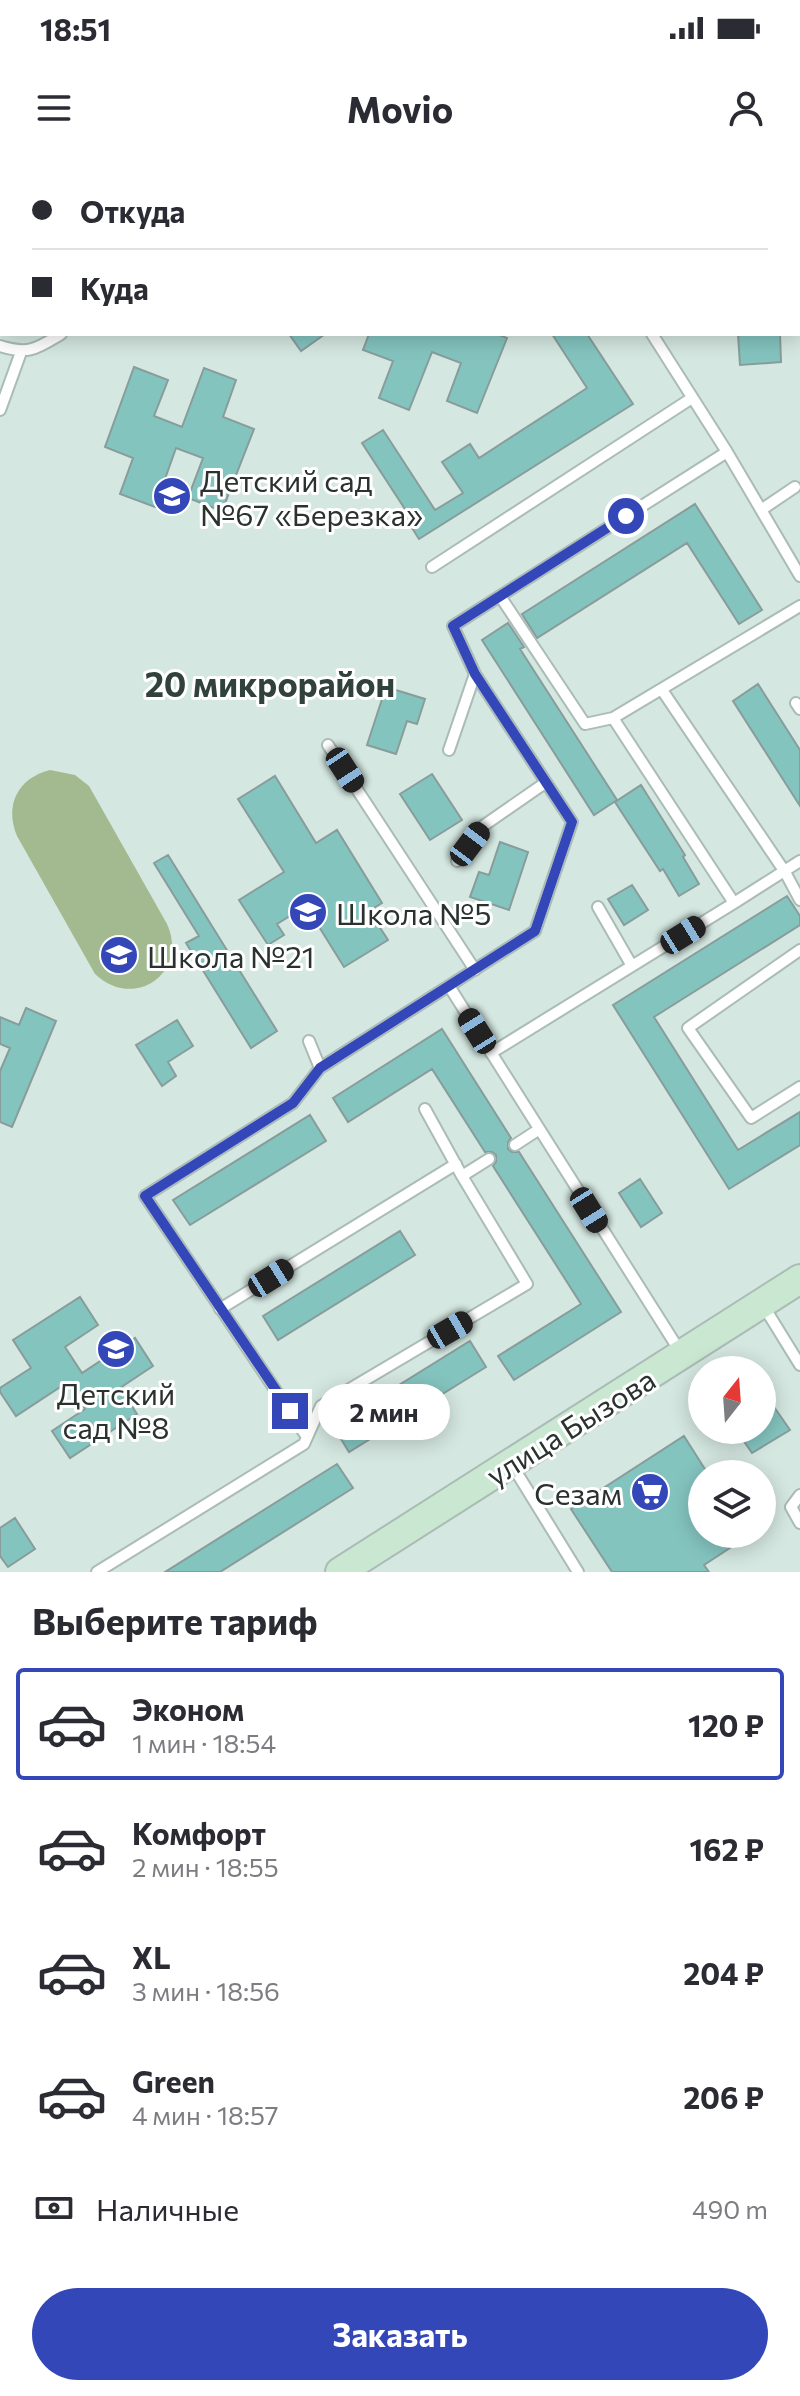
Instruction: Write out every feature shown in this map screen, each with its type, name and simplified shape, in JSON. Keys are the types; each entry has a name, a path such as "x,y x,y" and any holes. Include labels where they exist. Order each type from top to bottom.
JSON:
{"street":[{"name":"улица Бызова","path":"352,1569 511,1463 800,1279"}],"lane":[{"path":"0,346 21,352 30,351 57,336"},
{"path":"653,336 727,452 800,576"},
{"path":"0,410 21,352"},
{"path":"432,567 692,398"},
{"path":"307,1437 145,1196 293,1103 320,1068 535,931 572,822 475,674 453,626 727,452"},
{"path":"761,510 795,487"},
{"path":"500,596 585,724 613,718 800,606"},
{"path":"449,750 475,674"},
{"path":"662,690 785,872 800,900"},
{"path":"613,718 734,903"},
{"path":"328,745 475,970"},
{"path":"457,861 483,826 545,783"},
{"path":"491,1053 800,861"},
{"path":"598,907 632,966"},
{"path":"800,950 688,1028 751,1118 800,1087"},
{"path":"449,986 682,1355"},
{"path":"309,1041 320,1068"},
{"path":"97,1572 304,1444 321,1406 527,1284 425,1109"},
{"path":"515,1145 538,1130"},
{"path":"462,1176 489,1159"},
{"path":"220,1309 456,1164"},
{"path":"762,1303 800,1365"},
{"path":"511,1463 578,1572"},
{"path":"800,1495 791,1507 800,1523"}],"green space":[{"path":"50,770 75,775 89,786 167,924 172,942 171,958 154,981 141,987 126,989 110,984 95,974 17,836 12,814 17,794 30,779"}],"building":[{"path":"290,336 322,336 301,351"},
{"path":"368,336 507,338 477,413 447,401 461,363 432,352 409,410 379,398 393,361 363,350"},
{"path":"553,336 588,336 633,404 419,539 410,525 414,523 362,443 383,430 435,510 463,493 442,462 470,444 479,458 587,388"},
{"path":"738,336 780,336 781,362 740,365"},
{"path":"134,367 168,380 154,416 182,427 204,368 236,380 223,417 254,429 222,511 188,498 203,458 176,448 155,507 120,494 133,458 105,447"},
{"path":"695,504 762,610 739,624 687,543 537,638 522,614"},
{"path":"508,623 524,647 520,649 617,800 594,815 482,640"},
{"path":"758,684 800,750 800,806 733,701"},
{"path":"386,687 425,699 417,724 407,721 396,754 367,745"},
{"path":"432,774 462,820 430,840 400,794"},
{"path":"275,776 316,843 337,830 382,903 369,911 388,940 344,967 306,906 277,924 284,935 268,945 239,900 284,872 238,799"},
{"path":"641,785 685,855 683,857 699,884 679,896 615,802"},
{"path":"500,842 528,852 509,910 470,897 479,872 489,875"},
{"path":"168,855 277,1031 251,1048 186,943 199,936 154,863"},
{"path":"632,885 648,910 624,925 608,899"},
{"path":"787,896 800,916 800,925 654,1017 738,1150 800,1112 800,1145 729,1189 613,1005"},
{"path":"26,1008 56,1021 12,1127 0,1122 0,1071 10,1048 0,1044 0,1017 19,1025"},
{"path":"177,1020 193,1046 168,1062 176,1076 162,1086 136,1045"},
{"path":"442,1029 511,1138 508,1149 519,1152 621,1312 514,1380 498,1356 581,1304 493,1166 496,1155 485,1152 432,1069 348,1122 333,1098"},
{"path":"310,1115 326,1141 190,1225 173,1200"},
{"path":"640,1179 662,1213 641,1227 619,1193"},
{"path":"400,1231 415,1255 278,1340 263,1316"},
{"path":"80,1297 98,1325 65,1347 82,1373 135,1338 153,1366 120,1388 137,1414 70,1458 52,1431 85,1409 68,1382 16,1416 0,1388 31,1368 13,1340"},
{"path":"470,1341 486,1367 349,1452 333,1426"},
{"path":"776,1410 790,1430 776,1438"},
{"name":"Сезам","path":"684,1436 699,1460 688,1460 688,1548 730,1548 704,1565 709,1572 612,1572 571,1509"},
{"path":"746,1444 767,1444 752,1453"},
{"path":"337,1464 353,1488 220,1572 165,1572"},
{"path":"15,1518 35,1549 8,1567 0,1556 0,1528"}],"place":[{"name":"Детский сад №67 «Березка»","path":"172,496"},
{"name":"Школа №5","path":"308,912"},
{"name":"Школа №21","path":"119,955"},
{"name":"Детский сад №8","path":"116,1349"},
{"name":"Сезам","path":"650,1492"}],"district":[{"name":"20 микрорайон","path":"270,683"}],"route":[{"path":"290,1411 145,1196 293,1103 320,1068 535,931 572,822 475,674 453,626 626,516"}]}
